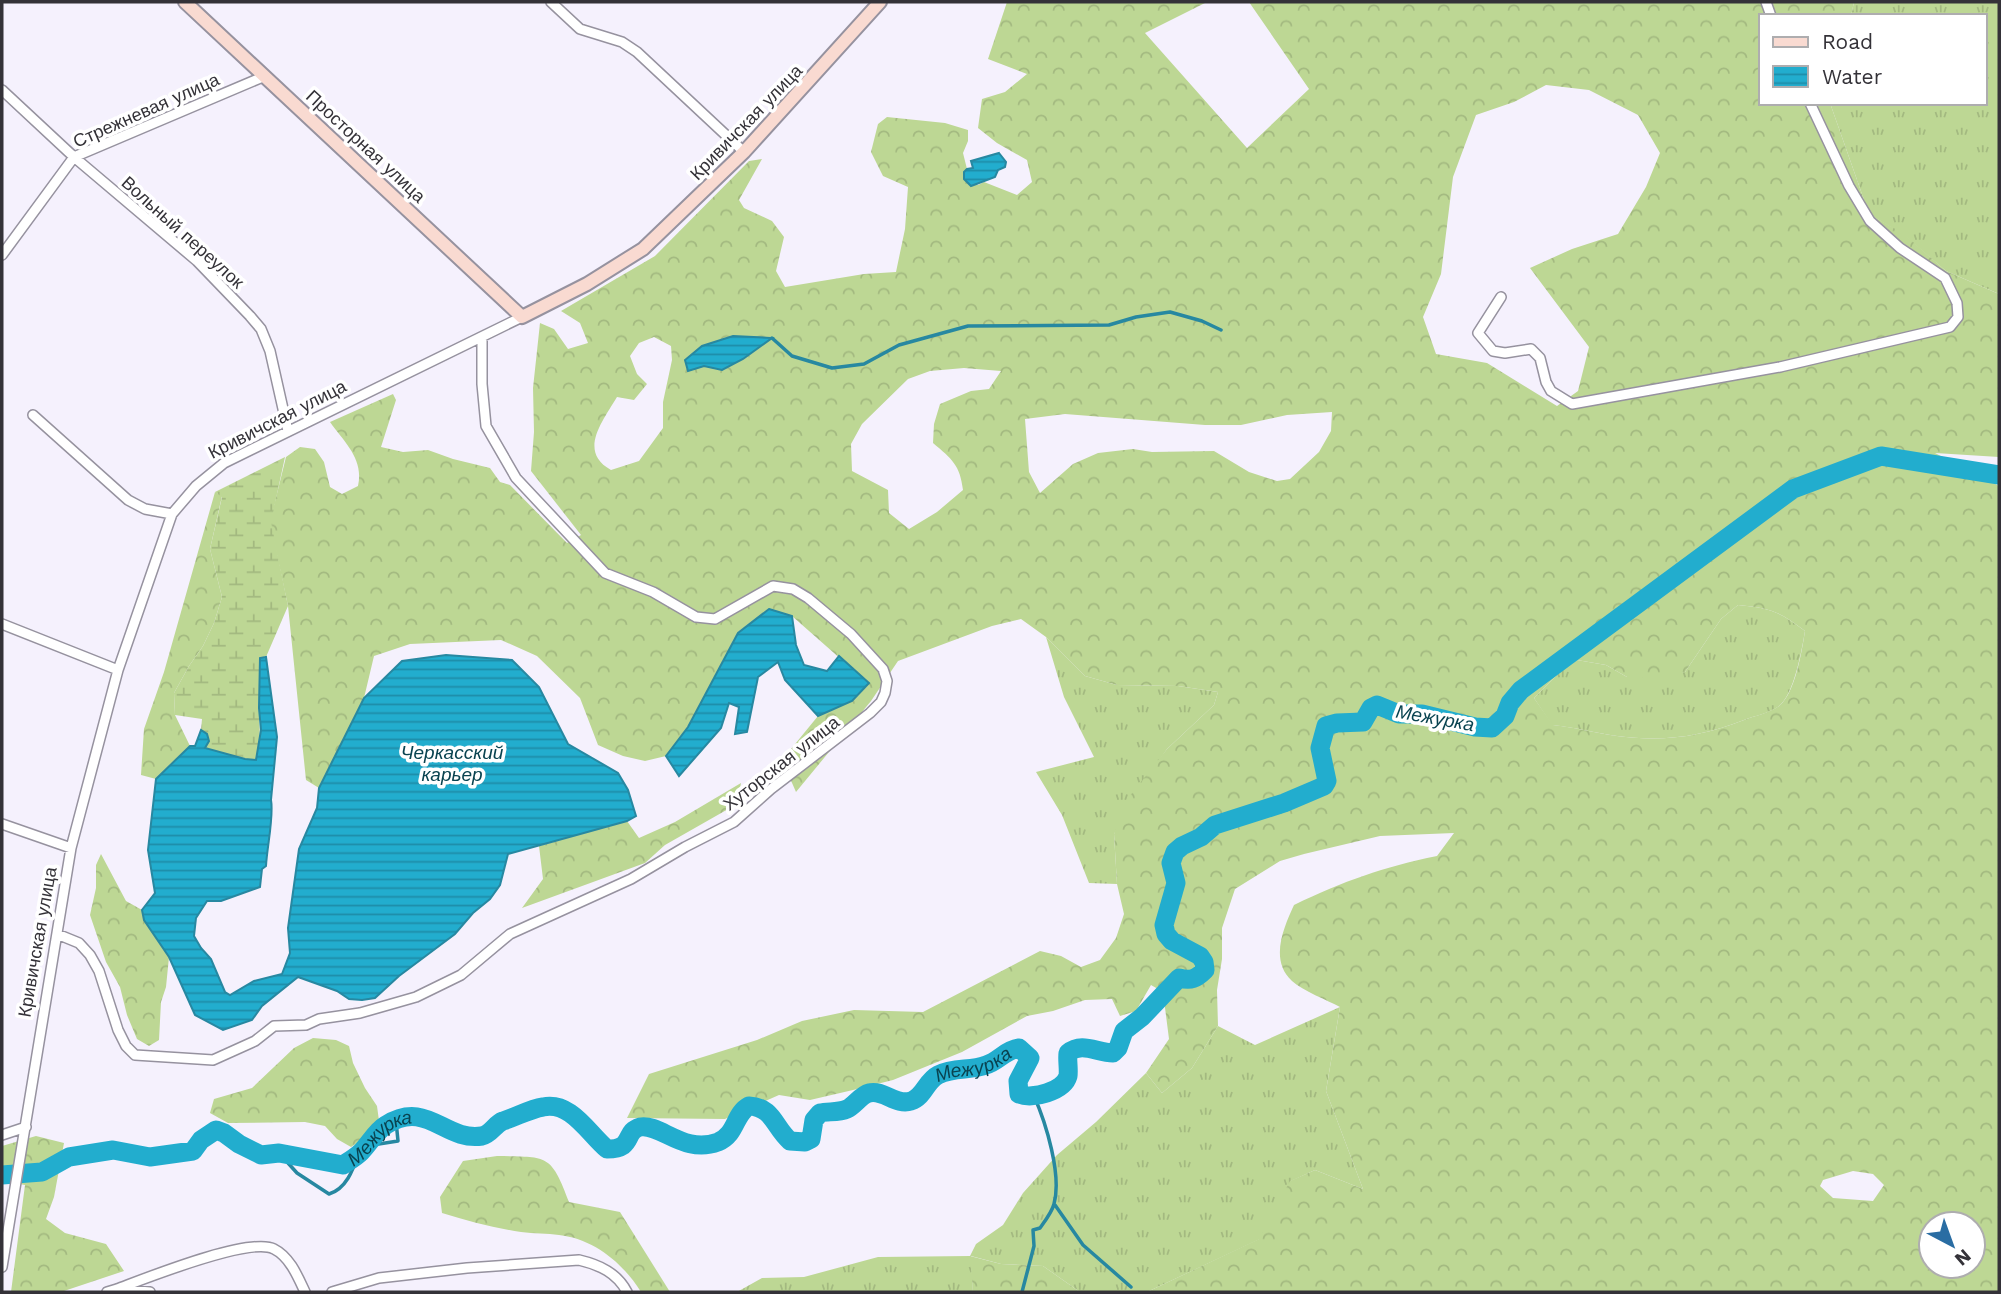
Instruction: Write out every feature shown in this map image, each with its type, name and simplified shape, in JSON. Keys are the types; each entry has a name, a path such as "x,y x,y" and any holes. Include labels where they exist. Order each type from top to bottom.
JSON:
{"street":[{"name":"Просторная улица","path":"185,2 522,317"},
{"path":"551,2 580,29 622,42 637,52 744,152"},
{"name":"Кривичская улица","path":"2,1267 71,848 118,670 172,514 196,486 217,468 482,338 587,284 643,249 744,152 880,2"},
{"name":"Стрежневая улица","path":"2,255 74,157 265,76"},
{"name":"Вольный переулок","path":"2,90 74,157 197,261 261,329 270,351 288,431"},
{"path":"1501,297 1478,333 1493,351 1505,353 1531,349 1540,358 1551,391 1572,404 1780,367 1950,327 1958,317 1957,303 1945,278 1900,248 1870,221 1850,186 1812,105"},
{"name":"Хуторская улица","path":"57,934 79,943 90,955 99,971 118,1030 126,1046 135,1055 213,1060 255,1041 274,1026 306,1025 319,1019 360,1013 416,996 461,975 510,934 631,879 734,822 771,789 881,702 887,681 883,669 851,634 793,589 773,586 715,619 696,617 653,592 605,573 516,478 486,426 482,338"},
{"path":"33,415 128,500 145,509 172,514"},
{"path":"2,624 118,670"},
{"path":"2,824 71,848"},
{"path":"2,1135 26,1127"},
{"path":"112,1291 179,1266 259,1245 274,1249 284,1258 295,1271 305,1292"},
{"path":"332,1292 379,1278 579,1260 597,1264 621,1280 628,1292"},
{"path":"112,1291 150,1292"}],"green space":[{"path":"1007,2 1207,2 1145,33 1247,148 1309,89 1249,2 1854,2 1851,14 1759,14 1759,105 1831,105 1869,214 1904,234 1946,271 1999,294 1999,457 1935,453 1999,486 1999,1292 1147,1292 1259,1239 1290,1181 1315,1170 1363,1189 1326,1091 1340,1007 1302,988 1285,973 1280,954 1283,933 1294,905 1364,876 1437,856 1454,833 1380,836 1304,854 1280,861 1235,889 1222,928 1222,959 1217,990 1218,1026 1192,1068 1162,1093 1146,1073 1169,1039 1163,992 1151,985 1136,1011 1120,1016 1112,999 1085,1000 1027,1016 962,1052 893,1080 810,1100 779,1095 725,1119 627,1118 649,1074 757,1040 802,1021 854,1010 923,1012 1040,951 1061,956 1081,967 1100,960 1116,938 1124,914 1117,884 1114,834 1125,802 1167,749 1214,705 1218,692 1178,686 1117,685 1085,676 1046,637 1021,619 992,626 898,661 871,701 796,792 782,760 818,716 852,701 868,683 792,616 769,609 738,632 688,727 666,756 645,761 623,756 598,745 580,698 537,656 501,640 410,644 374,656 364,698 319,788 306,780 288,606 270,522 286,457 300,447 315,449 324,462 330,487 342,494 358,486 356,459 330,422 393,394 396,400 381,447 403,452 428,450 490,468 500,482 510,485 567,543 581,535 531,471 533,388 540,323 554,329 568,349 588,343 580,323 561,311 655,256 749,161 762,159 739,200 744,208 772,221 784,237 776,271 785,287 864,274 896,272 905,229 908,187 883,176 871,152 878,124 887,117 945,123 968,130 968,141 963,153 967,169 964,172 978,185 984,182 1017,195 1032,182 1027,160 997,143 978,128 982,99 1005,92 1027,74 988,59","holes":["1546,85 1589,90 1638,115 1660,153 1646,187 1618,234 1572,249 1530,268 1589,347 1578,391 1557,406 1487,363 1436,354 1423,317 1441,274 1453,177 1476,115 1514,102","733,336 723,370 704,366 702,346","654,337 671,346 672,360 663,402 663,428 639,461 611,470 601,463 596,455 596,436 617,397 634,400 647,384 637,374 630,356 639,343","964,368 1001,371 989,389 971,391 940,404 934,424 933,443 954,463 960,474 963,490 937,512 909,529 889,513 888,490 852,471 851,444 862,424 908,379 930,371","1332,412 1331,431 1319,452 1290,479 1277,481 1249,472 1214,451 1152,452 1133,449 1098,453 1073,464 1040,493 1029,472 1025,419 1065,414 1205,425 1241,425 1287,415","1738,605 1774,612 1805,631 1797,671 1789,692 1785,700 1771,711 1713,731 1681,737 1650,738 1617,736 1553,725 1534,698 1560,672 1577,660 1606,665 1627,677 1662,679 1685,672 1721,619","1853,1171 1873,1174 1884,1185 1873,1201 1833,1198 1820,1186 1823,1180"]},
{"path":"1854,2 1999,2 1999,294 1946,271 1904,235 1869,214 1831,105 1987,105 1987,14 1851,14"},
{"path":"285,457 271,522 288,606 266,657 264,656 258,754 256,760 245,759 205,748 207,734 201,730 202,719 175,715 174,693 203,646 222,597 210,549 222,497 215,492"},
{"path":"215,492 222,496 210,549 222,597 203,646 174,693 175,715 190,746 156,779 141,775 144,729 164,672"},
{"path":"1738,605 1774,612 1805,631 1797,671 1789,692 1779,706 1771,711 1713,731 1681,737 1633,738 1552,725 1534,698 1560,672 1577,660 1606,665 1627,677 1685,672 1721,619"},
{"path":"1046,637 1085,676 1117,685 1178,686 1218,692 1214,705 1167,749 1114,834 1117,884 1089,883 1062,815 1036,772 1094,757 1064,697"},
{"path":"741,783 737,804 665,845 645,863 522,908 543,879 539,846 627,821 639,838 675,822"},
{"path":"101,854 126,901 142,910 144,920 169,957 166,987 161,1002 159,1040 149,1046 137,1039 120,987 106,962 90,915 96,888 96,865"},
{"path":"1340,1007 1326,1091 1363,1189 1315,1170 1291,1181 1260,1239 1147,1292 1080,1292 1043,1266 1001,1264 971,1256 973,1292 737,1292 762,1278 804,1277 878,1257 970,1256 976,1244 1003,1225 1023,1193 1057,1155 1096,1122 1146,1073 1162,1093 1192,1068 1218,1026 1255,1045"},
{"path":"313,1038 336,1040 349,1046 353,1063 377,1106 380,1128 351,1147 337,1139 325,1126 305,1122 228,1123 210,1113 214,1099 252,1088 294,1048"},
{"path":"36,1136 64,1143 54,1197 46,1219 65,1233 106,1244 124,1271 61,1292 11,1292 25,1185 2,1181 2,1146"},
{"path":"497,1156 537,1158 545,1161 557,1174 569,1202 620,1212 670,1292 641,1292 626,1271 606,1254 572,1237 526,1233 442,1213 440,1197 463,1161"},
{"path":"970,1256 1001,1264 1043,1266 1080,1292 973,1292"}],"water":[{"path":"999,153 1006,162 1005,167 998,170 995,177 971,186 964,179 964,172 973,168 971,161"},
{"path":"733,336 772,338 722,370 704,366 688,371 685,360 702,346"},
{"path":"769,609 792,616 796,645 804,665 827,671 839,656 869,683 852,701 818,716 785,680 778,662 758,677 747,732 735,734 739,707 729,703 721,728 679,776 666,756 688,727 738,633"},
{"name":"Черкасский карьер","path":"446,655 512,660 539,687 568,744 618,773 628,790 636,816 627,821 508,854 500,885 490,899 473,913 455,934 399,976 375,998 349,999 337,991 298,977 262,1006 252,1020 223,1030 195,1015 169,957 144,920 142,910 155,893 148,850 156,779 190,746 195,746 201,730 207,734 209,741 205,748 256,760 261,730 260,658 266,657 277,737 266,866 262,869 260,887 221,901 207,901 196,918 194,936 211,959 225,992 230,995 254,981 282,974 290,953 288,928 299,849 317,808 319,788 364,698 402,661"}],"waterway":[{"path":"772,338 792,356 832,368 864,364 899,345 968,326 1109,325 1136,317 1170,312 1202,321 1221,330"},
{"name":"Межурка","path":"2,1175 42,1172 69,1157 113,1150 150,1157 193,1151 201,1140 216,1130 261,1155 279,1153 343,1165 361,1152 382,1128 400,1118 425,1119 457,1133 482,1136 503,1121 538,1108 553,1106 571,1113 607,1149 622,1146 635,1129 640,1127 656,1129 694,1145 718,1142 729,1134 740,1114 749,1106 757,1107 768,1114 790,1141 805,1142 811,1139 814,1120 820,1113 847,1109 863,1096 874,1092 900,1101 911,1101 938,1075 986,1065 1019,1048 1030,1058 1018,1081 1019,1094 1032,1096 1047,1093 1060,1086 1068,1076 1068,1053 1079,1048 1113,1053 1118,1048 1124,1031 1142,1017 1179,978 1193,978 1205,970 1200,956 1172,941 1166,934 1164,925 1176,883 1171,863 1175,852 1201,837 1215,825 1284,803 1324,786 1327,781 1320,748 1326,726 1363,722 1371,708 1377,705 1399,714 1422,714 1475,727 1492,728 1505,716 1510,703 1521,690 1793,489 1881,456 1999,475"},
{"path":"1022,1292 1034,1246 1033,1230 1040,1228 1050,1213 1056,1192 1052,1149 1034,1096"},
{"path":"366,1146 398,1141 396,1121"},
{"path":"279,1153 297,1173 329,1194 344,1183 358,1155"},
{"path":"1055,1205 1083,1245 1131,1287"}]}
